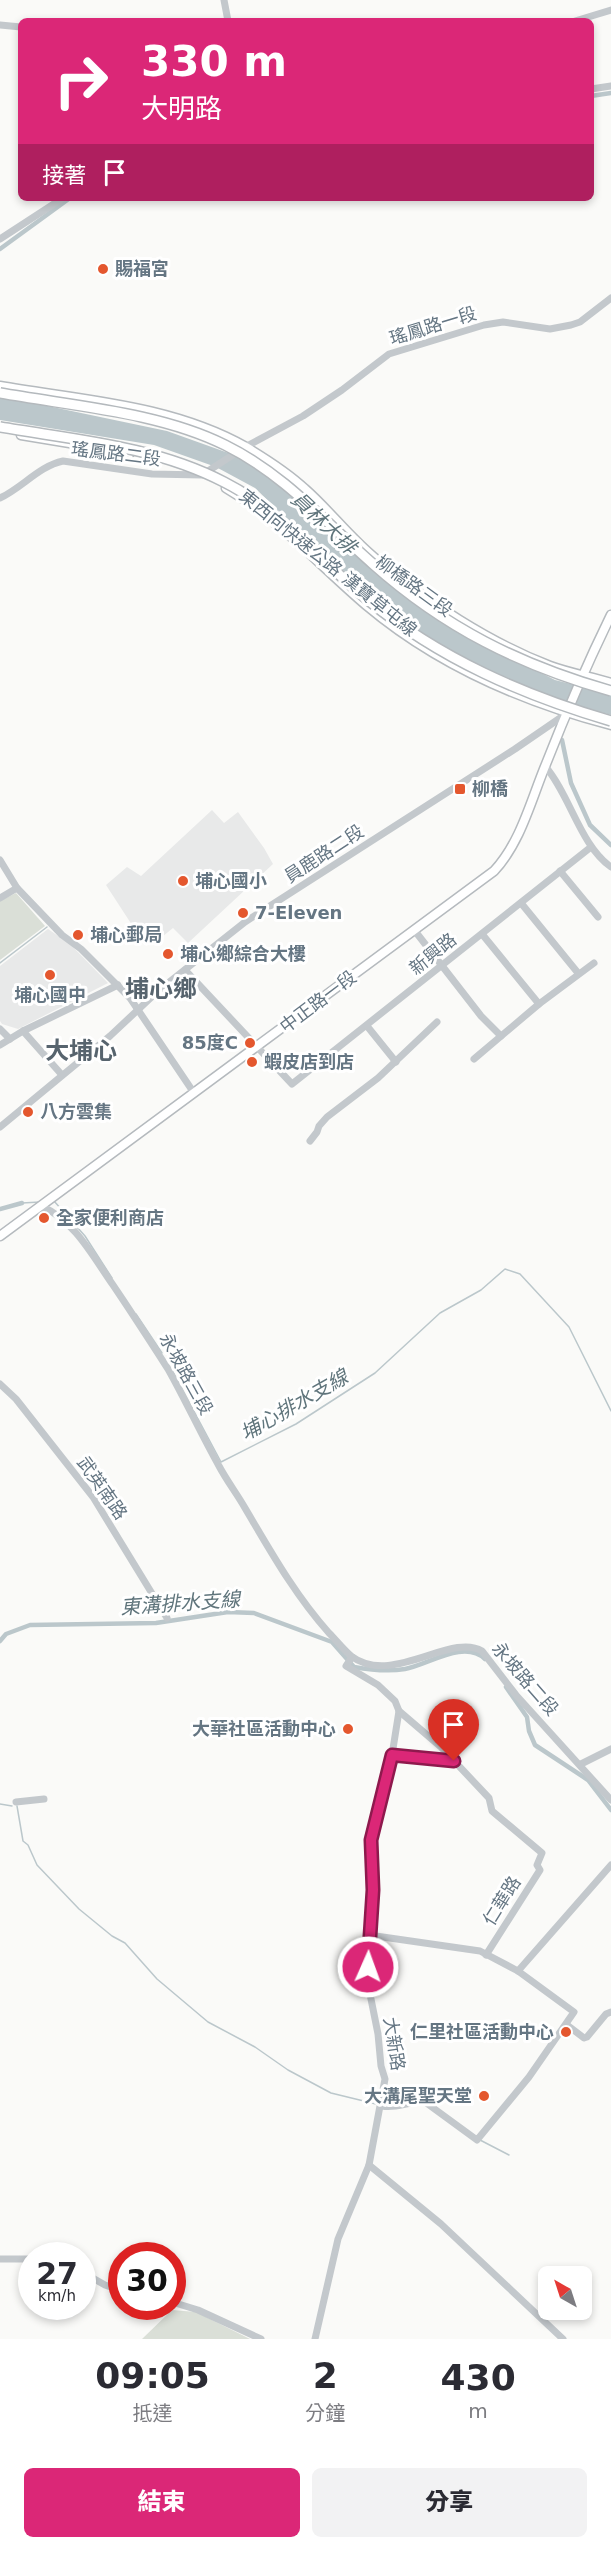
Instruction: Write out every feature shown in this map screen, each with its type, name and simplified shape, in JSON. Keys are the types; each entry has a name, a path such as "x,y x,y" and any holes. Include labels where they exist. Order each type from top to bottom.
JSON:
{"highway":[{"name":"東西向快速公路 漢寶草屯線","path":"0,393 161,422 224,444 280,480 380,570 418,600 454,624 501,651 548,672 611,691"},
{"name":"東西向快速公路 漢寶草屯線","path":"0,429 129,449 192,466 226,483 264,507 370,602 437,648 485,675 535,697 611,721"}],"main road":[{"name":"柳橋路三段","path":"0,386 163,414 206,429 245,447 306,489 377,560 422,594 482,633 551,666 611,683"},
{"path":"0,429 130,453 205,473 264,514 368,606 435,653 484,681 611,725"},
{"name":"中正路一段","path":"0,1236 466,894 501,863 524,821 567,710 611,615"}],"street":[{"path":"224,0 227,18"},
{"path":"585,18 611,10"},
{"path":"0,25 18,27"},
{"path":"594,89 611,86"},
{"path":"0,239 58,201"},
{"name":"瑤鳳路一段","path":"205,473 234,453 303,416 389,354 484,325 503,322 550,329 570,325 580,322 611,298"},
{"name":"瑤鳳路二段","path":"0,498 52,463 63,462 152,474 205,473"},
{"name":"員鹿路二段","path":"0,1127 245,922 515,749 567,710"},
{"path":"545,765 556,778 591,847 611,867"},
{"name":"新興路","path":"258,1046 292,1084 591,847"},
{"path":"0,860 17,888 118,986 138,1011 194,1093"},
{"path":"560,871 598,917"},
{"path":"0,898 17,888"},
{"path":"521,903 578,973"},
{"path":"415,931 481,1016 501,1036"},
{"path":"482,934 539,1004"},
{"path":"474,1059 539,1004 594,963"},
{"path":"185,970 258,1046"},
{"path":"0,1045 23,1031 118,986"},
{"path":"310,1141 327,1117 396,1062 437,1022"},
{"path":"367,1026 396,1062"},
{"path":"0,1029 10,1039"},
{"path":"23,1031 62,1075"},
{"name":"永坡路三段","path":"41,1206 57,1213 73,1228 86,1246 169,1372 219,1467 280,1569 322,1625 352,1657"},
{"name":"武英南路","path":"0,1384 16,1399 93,1497 167,1618"},
{"name":"永坡路二段","path":"352,1657 376,1665 386,1665 411,1661 464,1646 475,1646 482,1651 516,1695 581,1764 611,1800"},
{"path":"352,1657 346,1666 378,1685 395,1701 399,1711"},
{"name":"大新路","path":"315,2339 338,2239 369,2165 382,2106 385,2079 368,1984 373,1890 371,1840 392,1755 399,1711"},
{"name":"仁華路","path":"399,1711 414,1721 489,1798 492,1811 542,1853 537,1865 540,1870 486,1955"},
{"path":"581,1764 611,1749"},
{"path":"392,1755 454,1761"},
{"path":"16,1802 44,1799"},
{"path":"518,1971 611,1865"},
{"path":"369,1935 480,1951 518,1971 571,2008 574,2015 529,2077 478,2139 425,2102 415,2101 398,2107 382,2106"},
{"path":"567,2025 584,2038 606,2014 611,2012"},
{"path":"369,2165 441,2224 563,2339"},
{"path":"0,2259 18,2259"},
{"path":"186,2306 257,2338"}],"shaded area":[{"path":"0,396 167,431 234,455 269,474 370,567 442,622 555,680 611,694 611,715 568,703 485,672 417,631 324,555 255,488 216,467 154,445 0,420"},
{"name":"埔心國小","path":"212,810 224,823 238,812 273,864 188,943 173,928 152,945 132,925 106,885 127,867 141,876"},
{"path":"16,893 45,926 0,960 0,901"},
{"name":"埔心國中","path":"48,929 71,945 108,983 18,1029 2,1024 0,1021 0,966"},
{"path":"186,2311 196,2312 250,2339 142,2339 162,2320 186,2320"}],"waterway":[{"path":"594,96 611,93"},
{"path":"0,249 66,201"},
{"path":"562,740 571,783 590,825 611,845"},
{"path":"0,963 47,927"},
{"name":"埔心排水支線","path":"54,1201 85,1236 112,1278"},
{"name":"埔心排水支線","path":"22,1203 40,1202"},
{"path":"0,1209 22,1203"},
{"name":"埔心排水支線","path":"172,1370 221,1462 296,1424 375,1373 440,1313 481,1290 505,1269 520,1274 569,1327 611,1411"},
{"name":"埔心排水支線","path":"136,1314 162,1353"},
{"name":"東溝排水支線","path":"0,1641 6,1634 30,1625 156,1623 228,1612 254,1613 332,1642 354,1667 379,1670 405,1669 457,1652 476,1654 485,1659"},
{"name":"東溝排水支線","path":"506,1687 527,1717 529,1731 535,1745 588,1780 611,1810"},
{"path":"0,1804 12,1806"},
{"path":"17,1806 23,1841 28,1845 37,1865 79,1909 112,1936 125,1943 157,1979 208,2022 255,2047 288,2070 331,2093 376,2104"},
{"path":"411,2100 420,2097 423,2099"},
{"path":"480,2140 509,2155"}],"place":[{"name":"賜福宮","path":"103,269"},
{"name":"柳橋","path":"460,789"},
{"name":"埔心國小","path":"183,881"},
{"name":"7-Eleven","path":"243,913"},
{"name":"埔心郵局","path":"78,935"},
{"name":"埔心鄉綜合大樓","path":"168,954"},
{"name":"埔心國中","path":"50,975"},
{"name":"85度C","path":"250,1043"},
{"name":"蝦皮店到店","path":"252,1062"},
{"name":"八方雲集","path":"28,1112"},
{"name":"全家便利商店","path":"44,1218"},
{"name":"大華社區活動中心","path":"348,1729"},
{"name":"仁里社區活動中心","path":"566,2032"},
{"name":"大溝尾聖天堂","path":"484,2096"}],"district":[{"name":"埔心鄉","path":"161,989"},
{"name":"大埔心","path":"81,1051"}],"route":[{"path":"368,1967 373,1890 371,1840 392,1755 454,1761"}],"water label":[{"name":"員林大排","path":"324,523"}]}
